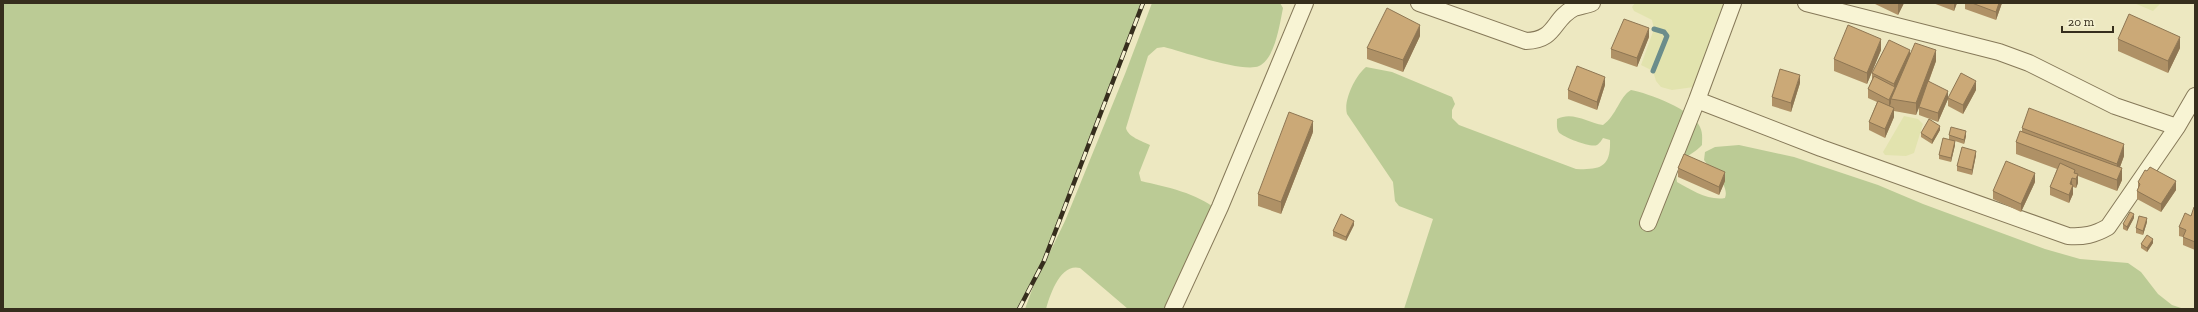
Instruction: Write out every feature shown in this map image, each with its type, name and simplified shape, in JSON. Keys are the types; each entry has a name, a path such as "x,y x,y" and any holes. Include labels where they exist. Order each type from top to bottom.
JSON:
{"street":[{"path":"1173,309 1220,207 1305,3"},
{"path":"1419,3 1526,41 1538,41 1549,35 1565,15 1574,8 1592,3"},
{"path":"1648,223 1697,100 1733,3"},
{"path":"1806,3 1999,52 2029,63 2115,106 2177,127"},
{"path":"1697,100 1821,148 2068,236 2084,237 2097,233 2108,227 2177,127 2195,96"}],"green space":[{"path":"3,3 1143,3 1044,261 1019,309 3,309"},
{"path":"1152,3 1280,3 1283,8 1273,49 1265,62 1259,66 1240,67 1164,47 1157,48 1148,56 1126,128 1129,134 1150,145 1139,173 1141,181 1171,188 1191,195 1217,210 1171,309 1128,309 1080,268 1073,268 1067,270 1057,281 1046,309 1025,309 1033,287 1065,221 1125,74"},
{"path":"1635,3 1733,3 1694,87 1672,90 1661,87 1656,81 1653,71 1641,65 1654,29 1652,20 1634,11 1632,7"},
{"path":"2134,3 2161,3 2153,11"},
{"path":"1366,67 1392,72 1452,97 1455,104 1452,110 1452,118 1459,125 1576,169 1598,168 1606,162 1610,149 1610,140 1603,138 1594,146 1573,140 1559,133 1557,119 1569,116 1603,125 1612,116 1627,93 1631,90 1639,92 1669,103 1689,114 1700,127 1702,134 1702,145 1680,163 1676,174 1677,182 1700,194 1719,199 1725,198 1725,188 1704,160 1705,152 1715,147 1739,145 1794,157 1878,185 1923,204 2045,249 2080,259 2128,263 2141,272 2158,294 2172,305 2184,309 1404,309 1433,219 1399,206 1395,201 1393,182 1347,114 1346,108 1351,88 1358,76"},
{"path":"1904,116 1918,119 1923,124 1914,153 1906,156 1885,155 1883,152"}],"building":[{"path":"1972,3 1999,3 1996,12"},
{"path":"1387,8 1420,25 1403,60 1367,48"},
{"path":"2129,14 2180,37 2168,61 2118,39"},
{"path":"1624,19 1649,28 1637,58 1611,49"},
{"path":"1848,25 1881,39 1867,73 1834,59"},
{"path":"1889,40 1910,50 1894,84 1872,73"},
{"path":"1915,43 1936,50 1916,103 1891,99"},
{"path":"1577,66 1605,77 1597,102 1568,90"},
{"path":"1780,69 1800,75 1791,103 1772,97"},
{"path":"1961,73 1976,81 1963,105 1948,98"},
{"path":"1874,76 1895,87 1889,100 1868,89"},
{"path":"1928,81 1948,91 1938,113 1919,107"},
{"path":"1878,101 1894,108 1885,129 1869,122"},
{"path":"2029,108 2124,144 2117,164 2022,128"},
{"path":"1289,112 1313,121 1281,202 1258,194"},
{"path":"1929,119 1940,126 1932,140 1921,133"},
{"path":"1951,127 1966,131 1964,140 1949,135"},
{"path":"2020,131 2122,168 2117,180 2016,142"},
{"path":"1943,138 1955,141 1951,158 1939,155"},
{"path":"1962,147 1976,151 1972,170 1957,166"},
{"path":"1684,154 1725,172 1719,187 1678,168"},
{"path":"2006,161 2035,173 2021,204 1993,191"},
{"path":"2060,163 2075,170 2074,173 2078,174 2076,179 2072,178 2070,184 2073,185 2069,195 2050,187"},
{"path":"2150,167 2176,181 2161,204 2137,191 2140,184 2138,182 2145,170 2147,171"},
{"path":"2194,207 2195,242 2183,237 2186,230 2179,227 2185,213 2191,216"},
{"path":"2130,212 2134,214 2127,227 2123,224"},
{"path":"1341,214 1354,221 1346,237 1333,231"},
{"path":"2139,216 2147,218 2143,231 2136,228"},
{"path":"2147,235 2153,239 2147,248 2141,244"}],"waterway":[{"path":"1653,71 1667,36 1664,32 1654,29"}],"railway":[{"path":"1019,309 1044,261 1143,3"}]}
